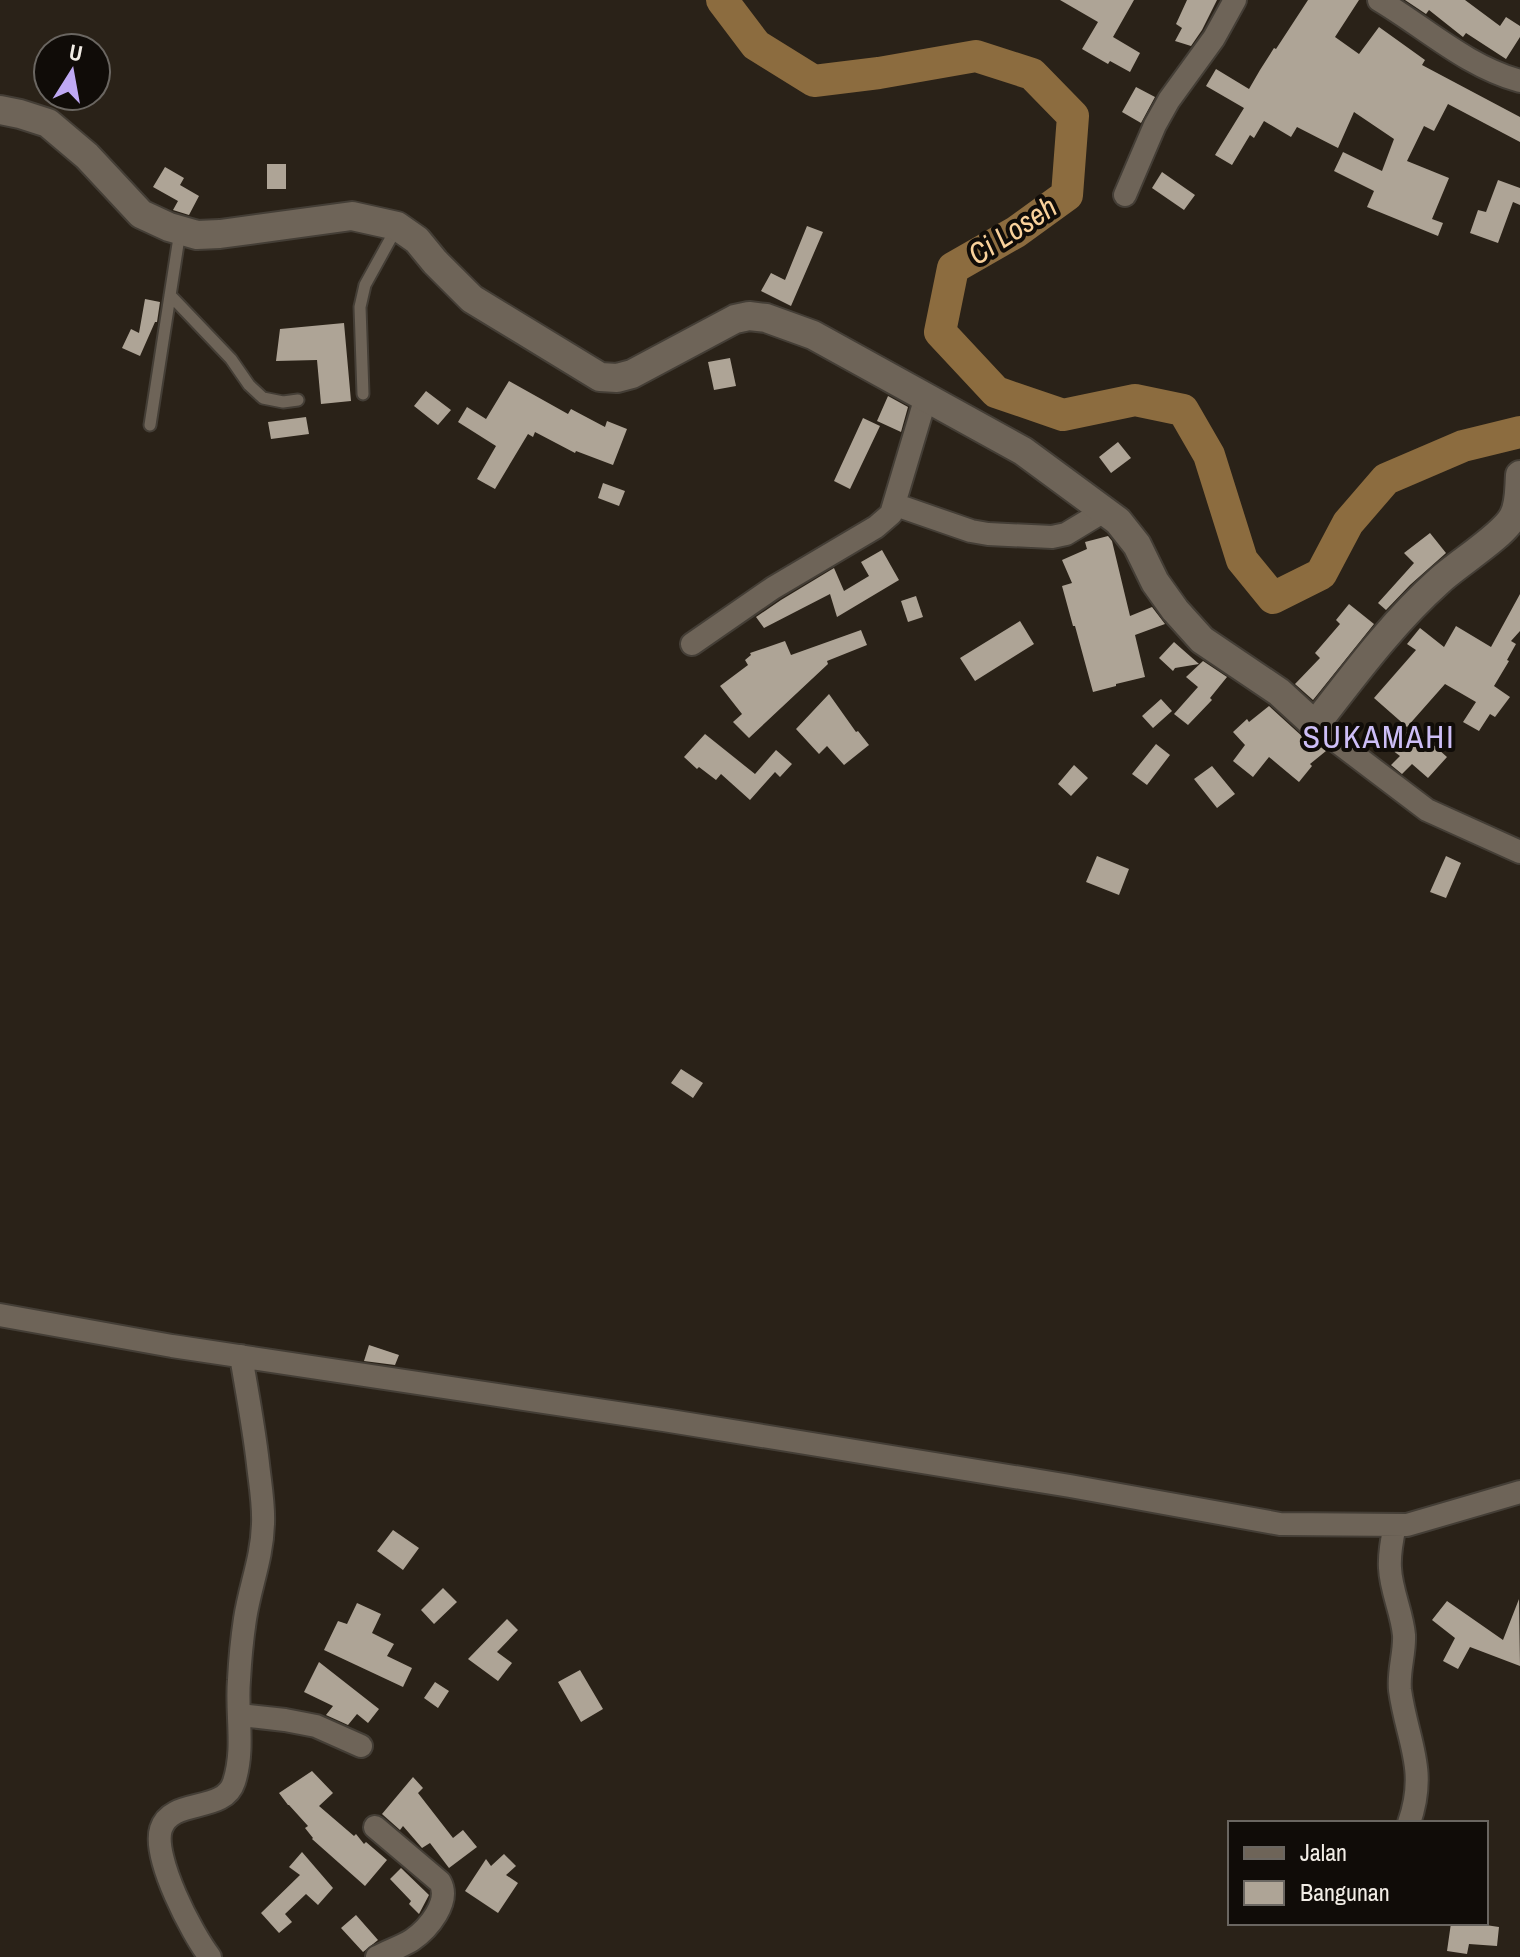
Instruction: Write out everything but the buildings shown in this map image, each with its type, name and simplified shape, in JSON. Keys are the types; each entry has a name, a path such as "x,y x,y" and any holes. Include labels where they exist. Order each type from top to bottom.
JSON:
{"street":[{"path":"1125,195 1169,100 1214,38 1235,0"},
{"path":"1379,0 1465,58 1504,77 1520,81"},
{"path":"0,110 48,123 87,156 141,214 197,235 352,216 397,226 417,240 472,299 600,377 617,378 632,374 735,319 749,316 766,318 813,335 1023,451 1118,521 1137,545 1175,610 1202,640 1279,692 1315,725 1427,810 1520,852"},
{"path":"692,644 773,588 876,527 891,514 926,397"},
{"path":"1315,725 1381,642 1439,581 1504,529 1513,517 1519,499 1520,475"},
{"path":"896,505 971,531 1052,537 1066,534 1104,511"},
{"path":"0,1315 172,1346 1007,1476 1280,1524 1407,1525 1520,1492"},
{"path":"210,1957 199,1943 180,1904 167,1872 160,1838 161,1828 176,1812 200,1806 228,1793 236,1769 240,1739 238,1682 244,1630 261,1551 263,1521 253,1427 241,1356"},
{"path":"1395,1525 1390,1548 1390,1570 1403,1624 1400,1688 1418,1771 1418,1790 1410,1821"},
{"path":"240,1715 316,1726 361,1746"},
{"path":"375,1827 440,1882 444,1894 437,1914 420,1934 377,1957"}],"lane":[{"path":"363,394 362,295 397,226"},
{"path":"150,425 180,230"},
{"path":"170,295 263,398 283,402 298,400"}],"waterway":[{"name":"Ci Loseh","path":"722,0 756,45 814,81 976,56 1032,74 1073,116 1067,195 1016,232 953,268 940,332 996,392 1063,415 1135,400 1183,410 1209,455 1242,560 1273,598 1321,574 1348,523 1386,479 1463,446 1520,432"}],"district":[{"name":"SUKAMAHI","path":"1379,736"}]}
